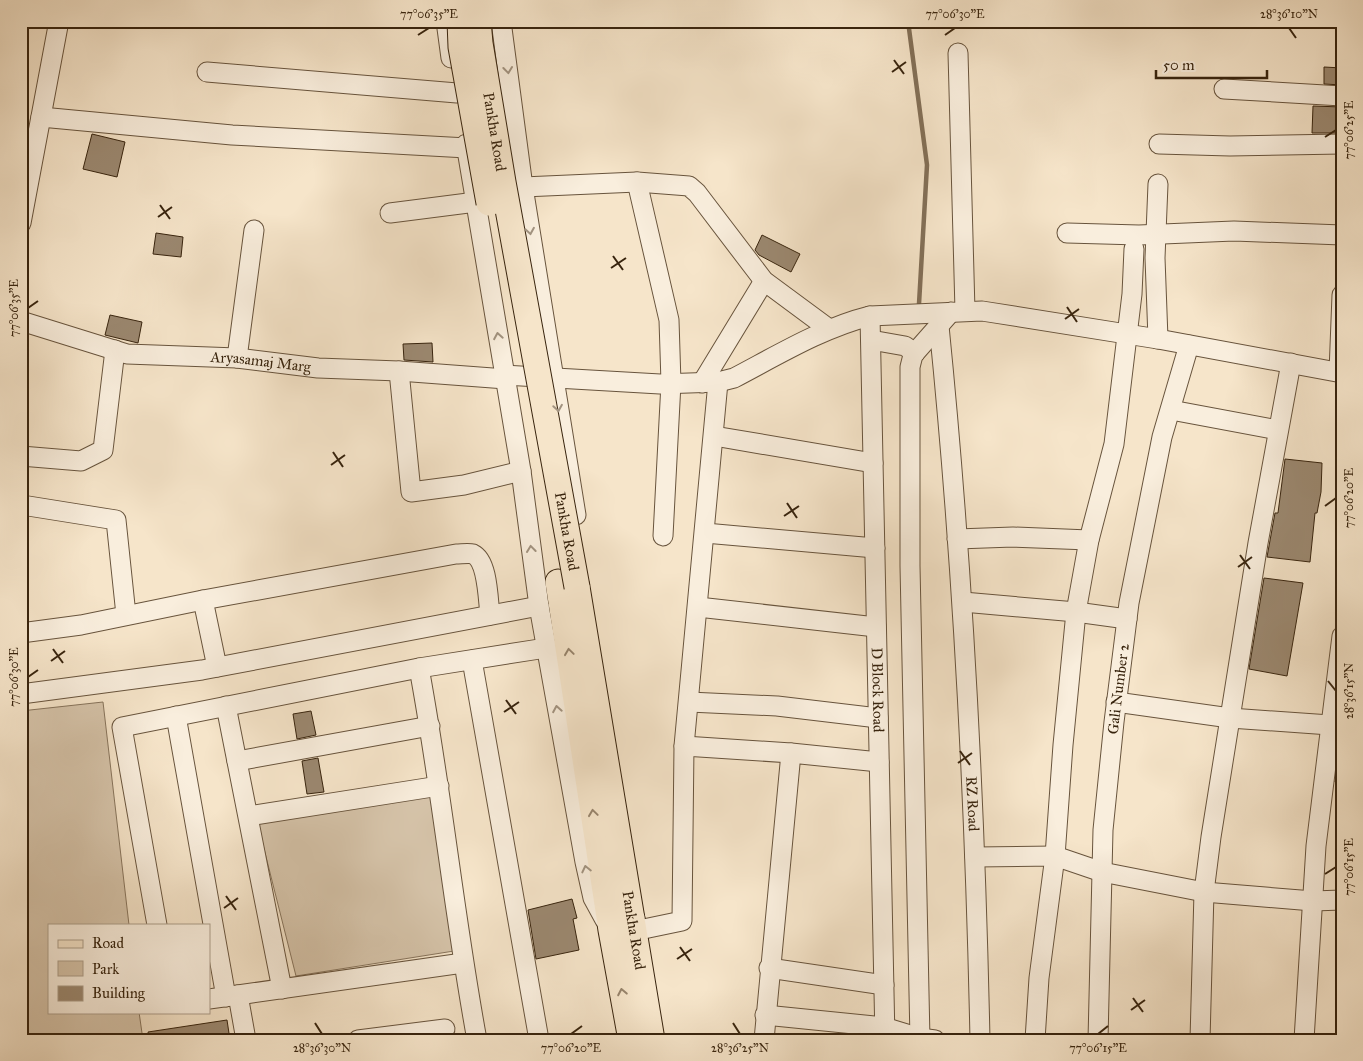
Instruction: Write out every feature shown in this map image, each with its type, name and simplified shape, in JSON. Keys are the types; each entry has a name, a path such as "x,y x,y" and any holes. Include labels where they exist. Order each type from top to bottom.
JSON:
{"main road":[{"name":"Pankha Road","path":"460,21 461,47 482,162 568,584"},
{"name":"Pankha Road","path":"478,21 622,930 631,1040"},
{"name":"Pankha Road","path":"622,930 652,1040"}],"street":[{"path":"21,223 58,26 54,21"},
{"path":"446,21 521,471 539,606 585,862 593,898 622,930"},
{"path":"501,21 522,187 638,883 622,930"},
{"name":"RZ Road","path":"958,53 951,317 957,539 963,602 975,857 980,1040"},
{"path":"207,72 458,93"},
{"path":"1224,89 1342,96"},
{"path":"41,117 232,135 467,148"},
{"path":"1159,144 1230,146 1342,144"},
{"path":"522,187 637,182 689,186 697,193 764,281 829,329"},
{"path":"637,182 669,320 670,384 663,536"},
{"path":"1158,184 1156,234 1158,339"},
{"path":"390,213 476,202"},
{"path":"237,358 254,230"},
{"path":"1067,233 1156,234 1234,231 1342,235"},
{"path":"1035,1040 1039,978 1055,856 1063,745 1076,612 1089,540 1114,444 1128,334 1134,249"},
{"path":"622,930 682,922 684,746 714,436 710,382 764,281"},
{"path":"1340,372 1342,295"},
{"name":"Aryasamaj Marg","path":"21,321 127,354 237,358 318,368 670,384 710,382 734,378 829,329 870,316 951,317 982,311 1188,344 1340,372"},
{"name":"D Block Road","path":"870,316 885,1033"},
{"path":"765,1015 925,1039 908,438 910,367 915,353 951,317"},
{"path":"871,340 905,346 915,353"},
{"name":"Gali Number 2","path":"1098,1040 1103,830 1116,702 1127,619 1146,508 1162,437 1188,344"},
{"path":"21,456 81,460 103,450 115,350"},
{"path":"1200,1040 1204,892 1230,718 1291,363"},
{"path":"399,371 411,492 464,485 521,471"},
{"path":"1171,410 1278,430"},
{"path":"714,436 873,462"},
{"path":"22,506 116,520 126,615"},
{"path":"705,533 875,548"},
{"path":"957,539 1013,537 1089,540"},
{"path":"21,632 81,625 203,600 456,554 472,554 481,562 485,576 490,615"},
{"path":"203,600 216,667"},
{"path":"963,602 1076,612 1127,619"},
{"path":"21,694 216,667 539,606"},
{"path":"698,607 876,627"},
{"path":"1304,1040 1316,846 1342,636"},
{"path":"157,924 122,727 418,668 546,648"},
{"path":"472,660 539,1040"},
{"path":"418,668 430,726 463,963 477,1040"},
{"path":"689,702 777,706 878,718"},
{"path":"1116,702 1230,718 1330,725"},
{"path":"226,706 282,989"},
{"path":"176,716 224,997 246,1040"},
{"path":"237,761 430,726"},
{"path":"684,746 879,762"},
{"path":"764,1040 769,968 791,754"},
{"path":"249,816 439,786"},
{"path":"975,857 1055,856 1102,872 1204,892 1313,901 1342,900"},
{"path":"224,997 463,963"},
{"path":"769,968 884,985"},
{"path":"358,1040 445,1029"}],"green space":[{"path":"103,702 129,924 48,924 48,1014 139,1014 143,1040 21,1040 21,711"},
{"path":"432,796 454,951 296,976 257,821"}],"building":[{"path":"1324,67 1342,68 1342,85 1324,84"},
{"path":"1313,106 1342,107 1341,133 1312,133"},
{"path":"92,134 125,142 117,177 83,169"},
{"path":"156,233 183,237 181,257 153,254"},
{"path":"762,235 800,254 791,272 759,255 755,250"},
{"path":"110,315 142,322 138,343 105,335"},
{"path":"432,343 433,362 404,360 403,344"},
{"path":"1285,459 1322,463 1321,492 1317,513 1315,513 1310,562 1267,557 1275,513 1278,513"},
{"path":"1264,578 1303,583 1287,676 1249,669"},
{"path":"311,711 316,735 297,739 293,714"},
{"path":"1341,734 1342,782 1335,782"},
{"path":"318,758 324,792 307,794 302,761"},
{"path":"572,899 577,918 573,919 579,950 536,959 528,910"},
{"path":"227,1020 230,1040 149,1040 148,1032"}],"waterway":[{"path":"908,21 927,165 919,304"}]}
